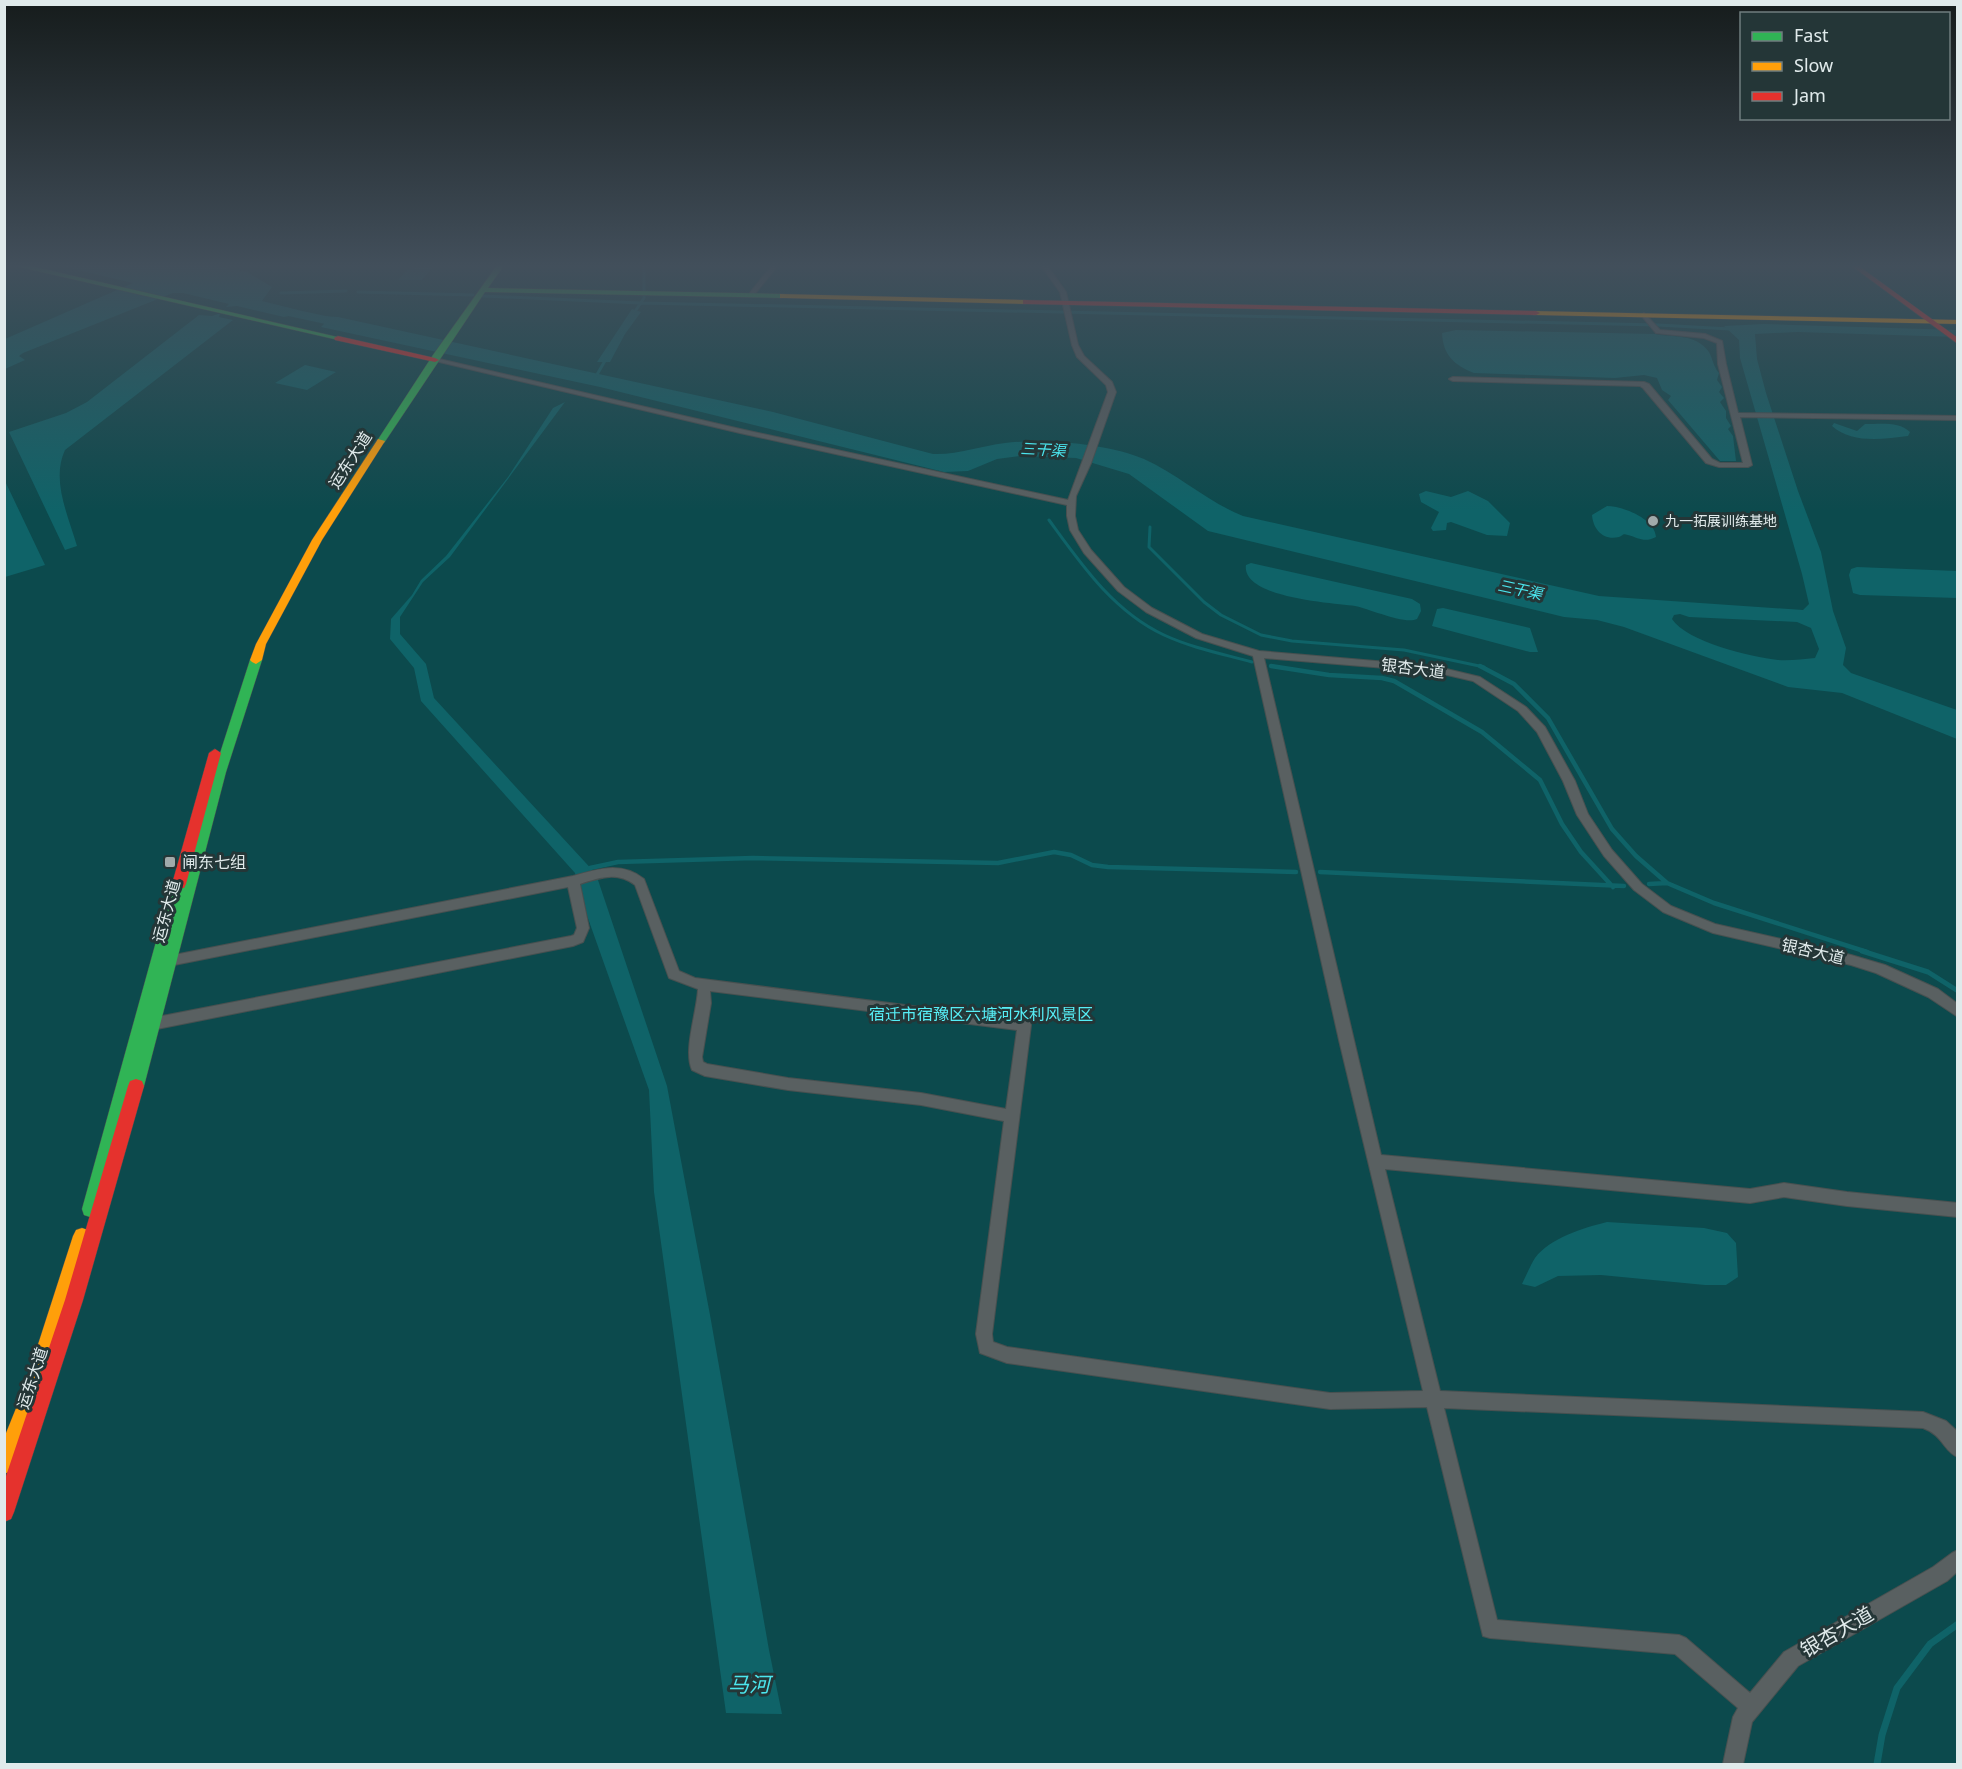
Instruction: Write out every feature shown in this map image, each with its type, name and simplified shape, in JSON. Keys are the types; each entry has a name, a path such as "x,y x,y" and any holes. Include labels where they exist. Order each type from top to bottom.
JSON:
{"street":[{"path":"384,347 740,431 1070,503 1112,392 1109,384 1081,357 1076,347"},
{"name":"运东大道","path":"4,1512 46,1390 104,1200 152,1024 163,963 205,781 250,649 281,586 309,540 443,347"},
{"path":"1453,379 1641,384 1646,386 1709,461 1719,465 1746,466 1748,465 1741,415 1722,364 1720,347"},
{"path":"1741,415 1958,418"},
{"name":"银杏大道","path":"1070,503 1074,530 1087,551 1121,589 1170,622 1199,636 1258,654 1434,669 1476,679 1522,709 1541,730 1569,781 1583,815 1608,853 1638,887 1667,909 1713,928 1851,960 1880,969 1933,993 1958,1012"},
{"path":"1258,654 1375,1161 1490,1629 1679,1645 1752,1707"},
{"path":"163,963 573,882 608,871 631,874 640,882 674,974 693,983 1024,1025 984,1334 986,1347 1007,1355 1330,1401 1432,1399 1923,1420 1938,1425 1947,1432 1958,1449"},
{"path":"152,1024 573,941 579,938 583,928 573,882"},
{"name":"运东大道","path":"4,1464 32,1391 88,1215 163,963"},
{"path":"704,984 704,1003 695,1057 698,1066 705,1070 788,1084 921,1099 1012,1116"},
{"path":"1375,1161 1750,1196 1784,1190 1958,1210"},
{"name":"银杏大道","path":"1733,1764 1743,1717 1791,1659 1940,1574 1958,1559"}],"green space":[{"name":"宿迁市宿豫区六塘河水利风景区","path":"5,347 1957,347 1957,1764 5,1764"}],"water":[{"path":"5,347 39,347 19,356 25,360 5,369"},
{"path":"158,347 199,347 65,450 61,461 60,485 77,546 65,550 9,432 66,413 87,402"},
{"name":"三干渠","path":"412,347 473,347 773,412 933,454 951,453 996,444 1038,441 1076,443 1113,449 1157,465 1243,516 1599,596 1803,610 1809,604 1802,574 1740,358 1739,347 1756,347 1766,393 1821,552 1833,611 1846,648 1843,665 1851,673 1957,710 1957,739 1842,693 1788,687 1624,627 1597,620 1564,617 1208,531 1129,474 1076,458 1020,456 997,459 968,471 944,472 600,387","holes":["1680,614 1689,617 1797,622 1811,628 1819,649 1815,658 1778,660 1737,652 1691,635 1672,619 1674,615"]},
{"path":"607,347 618,347 610,362 597,362"},
{"path":"1445,347 1704,347 1719,373 1717,380 1722,387 1719,392 1724,398 1720,402 1731,426 1728,429 1733,436 1736,461 1720,461 1668,400 1671,396 1662,390 1657,378 1644,375 1615,378 1474,373 1455,363"},
{"path":"305,365 336,372 307,390 275,383"},
{"name":"马河","path":"565,402 450,557 423,582 400,617 400,634 426,664 434,698 596,874 667,1086 782,1714 726,1713 654,1192 649,1090 579,893 575,873 421,701 414,668 390,639 391,619 412,595 421,580 446,556 508,477 553,408"},
{"path":"1834,423 1857,431 1865,424 1889,424 1906,428 1910,432 1908,436 1858,438 1840,432 1832,426"},
{"path":"5,481 45,565 4,577"},
{"path":"1426,491 1451,497 1468,491 1488,501 1510,523 1507,536 1487,535 1451,522 1447,523 1446,530 1433,531 1431,528 1439,512 1421,502 1419,494"},
{"path":"1607,506 1621,508 1644,519 1654,530 1656,537 1645,540 1625,534 1613,538 1600,533 1594,525 1592,515"},
{"path":"1251,563 1412,599 1420,604 1421,611 1417,619 1404,620 1355,606 1290,597 1272,592 1258,585 1248,576 1246,565"},
{"path":"1857,567 1957,571 1957,598 1853,593 1849,575 1851,569"},
{"path":"1443,608 1530,628 1538,652 1530,652 1432,626 1437,609"},
{"path":"1607,1222 1704,1228 1727,1233 1736,1243 1738,1277 1726,1285 1601,1275 1558,1276 1535,1287 1522,1284 1535,1258 1549,1245 1578,1231"}],"waterway":[{"name":"马河","path":"595,378 606,359"},
{"path":"1049,520 1099,585 1129,613 1146,625 1185,644 1252,662"},
{"path":"1150,527 1149,547 1204,602 1221,615 1261,635 1292,641 1404,650 1480,666"},
{"path":"1279,667 1271,666 1329,675 1382,678 1394,681 1482,732 1540,780 1562,824 1581,852 1612,885"},
{"path":"1480,666 1514,684 1548,718 1612,829 1636,856 1667,883"},
{"path":"590,868 618,862 753,858 998,863 1054,852 1071,855 1092,865 1108,867 1296,872"},
{"path":"1320,872 1612,885"},
{"path":"1649,884 1667,883"},
{"path":"1667,883 1714,903 1867,952"},
{"path":"1612,885 1624,886"},
{"path":"1862,951 1928,972 1958,991"},
{"path":"1877,1764 1882,1735 1897,1688 1930,1644 1958,1624"}],"traffic: fast":[{"path":"381,441 443,347"},
{"path":"136,1086 220,772 256,660"},
{"path":"90,1209 179,884"}],"traffic: slow":[{"path":"256,660 261,644 317,540 381,441"},
{"path":"4,1464 32,1391 82,1236"}],"traffic: jam":[{"path":"376,347 435,360"},
{"path":"179,884 215,753"},
{"path":"4,1512 74,1300 136,1086"}],"place":[{"name":"九一拓展训练基地","path":"1653,521"},
{"name":"闸东七组","path":"170,862"}]}
